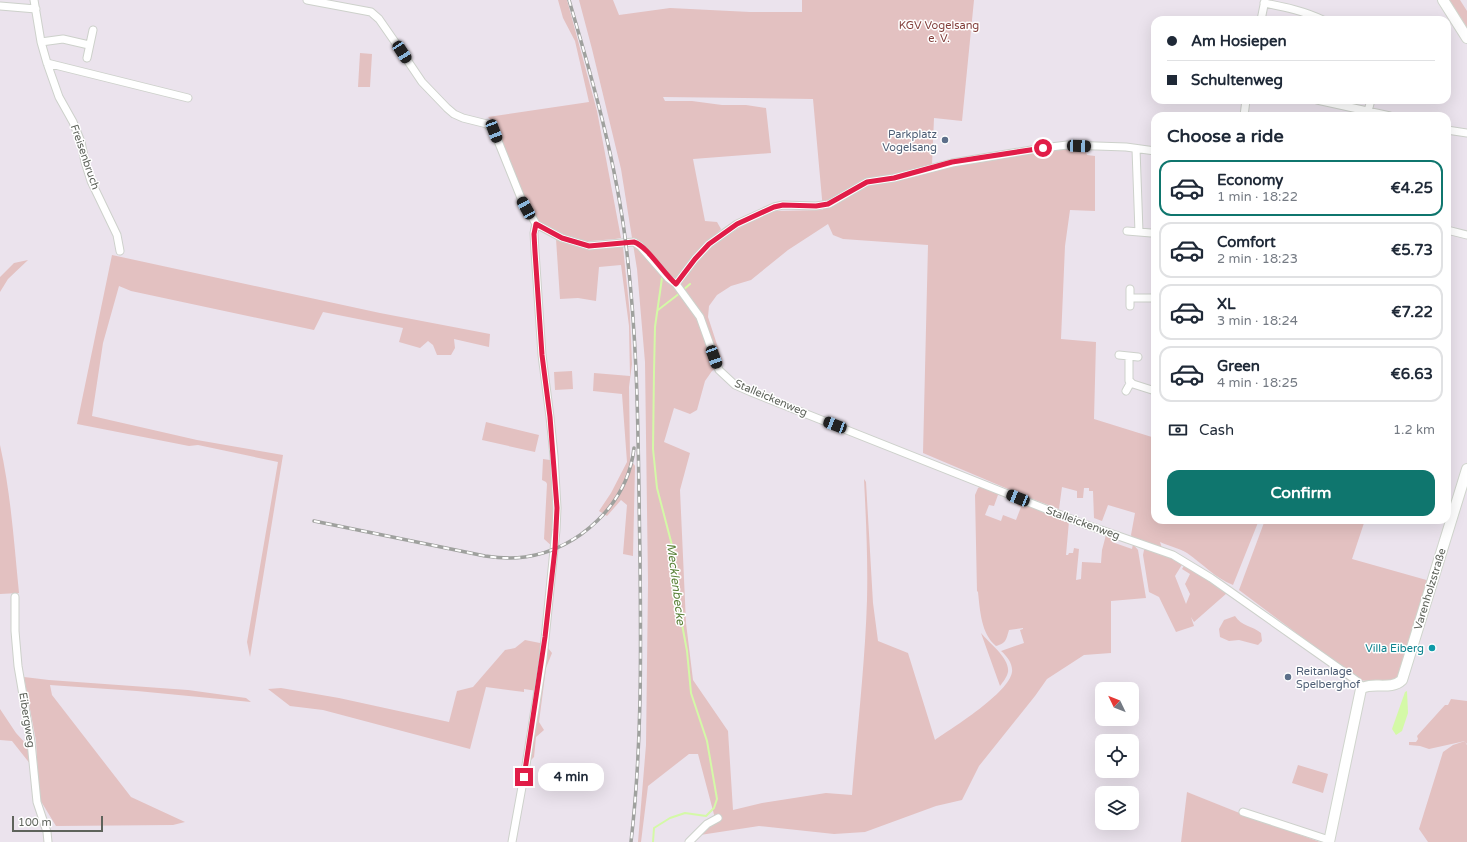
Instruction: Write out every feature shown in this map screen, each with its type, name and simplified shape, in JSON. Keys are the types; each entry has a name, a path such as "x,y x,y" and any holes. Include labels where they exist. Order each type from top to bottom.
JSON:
{"street":[{"name":"Freisenbruch","path":"34,0 41,42 59,98 73,122 81,142 91,181 117,235 120,251"},
{"path":"307,0 371,12 395,42 422,82 447,108 454,114 463,118 487,124 494,131 521,198 536,224 534,234 542,355 554,456 557,508 543,659 512,842"},
{"path":"1443,0 1467,38"},
{"path":"1262,16 1264,1 1295,9 1313,16"},
{"path":"0,6 36,9"},
{"path":"87,58 93,30"},
{"path":"41,42 63,39 90,45"},
{"path":"48,63 188,98"},
{"path":"1336,104 1372,112"},
{"path":"1368,111 1370,104"},
{"path":"1451,131 1467,133"},
{"path":"680,290 695,259 709,244 737,224 774,207 783,205 816,206 828,204 867,182 894,178 952,162 994,155 1067,145 1151,151"},
{"path":"1136,149 1139,232"},
{"name":"Stalleickenweg","path":"536,224 562,238 589,246 637,243 680,290 700,316 719,370 735,385 1081,523 1173,555 1211,578 1357,681 1363,688"},
{"path":"1128,231 1151,232"},
{"path":"1451,231 1467,235"},
{"path":"1130,289 1130,306"},
{"path":"1130,298 1151,298"},
{"path":"1119,355 1138,357"},
{"path":"1129,356 1128,378 1131,382 1151,390"},
{"path":"1126,391 1131,382"},
{"name":"Varenholzstraße","path":"1451,521 1467,469"},
{"name":"Varenholzstraße","path":"1363,688 1396,684 1402,680 1450,524"},
{"name":"Eibergweg","path":"16,597 15,631 18,666 31,742 37,802 47,832 48,842"},
{"path":"1243,812 1329,841 1360,692 1363,688"},
{"path":"689,842 707,824 718,818"}],"green space":[{"path":"558,0 567,0 597,111 621,238 579,242 539,222 519,187 497,126 488,117 589,102 575,41 563,18"},
{"name":"KGV Vogelsang e. V.","path":"579,0 613,0 619,15 670,8 750,12 802,12 802,0 974,0 962,121 934,118 932,165 906,171 906,174 997,158 1017,156 1033,152 1062,149 1085,149 1087,155 1095,156 1095,211 1070,210 1065,246 1061,339 1096,342 1094,419 1151,437 1151,524 1257,524 1233,585 1220,579 1181,550 1160,542 1162,548 1133,539 1131,535 1135,513 1108,505 1102,521 1094,518 1093,491 1089,491 1089,488 1084,488 1083,498 1077,498 1077,491 1062,487 1059,509 923,453 928,245 843,239 833,235 828,224 788,250 751,280 731,286 717,295 709,306 708,317 723,363 712,371 705,381 697,410 690,414 674,408 664,442 690,453 680,490 686,623 693,680 728,731 733,810 762,803 826,793 852,795 863,673 867,600 864,479 866,482 873,603 878,641 908,653 935,740 966,719 991,700 1001,690 1009,680 1012,672 1012,666 1001,651 1024,643 1020,630 1023,628 1009,630 1004,642 996,646 987,635 984,628 977,591 975,495 978,488 981,486 999,492 994,506 989,505 985,515 1001,521 1003,515 1016,520 1021,507 1017,505 1018,500 1027,504 1027,506 1069,521 1066,555 1073,553 1074,548 1079,549 1076,580 1081,579 1082,562 1101,563 1102,550 1106,535 1114,537 1112,542 1132,549 1133,544 1138,550 1146,598 1111,601 1111,653 1084,655 1047,679 979,766 962,800 936,806 865,832 834,834 759,826 700,835 716,822 698,754 689,754 648,786 641,842 638,842 646,745 648,583 645,362 637,269 621,169","holes":["663,97 813,99 823,210 775,211 754,219 713,244 677,284 694,259 721,229 717,222 705,221 693,159 771,153 766,108 692,101 665,101"]},
{"path":"1447,0 1460,0 1467,11 1467,29"},
{"path":"360,53 372,54 370,87 358,87"},
{"path":"556,239 594,248 623,247 630,315 632,364 629,387 630,458 635,466 633,556 623,554 627,505 621,500 607,516 599,511 611,493 627,462 622,394 593,391 594,373 630,376 629,326 621,265 599,267 596,301 578,298 560,299"},
{"path":"112,255 380,313 490,334 489,347 454,339 455,348 451,355 437,355 433,345 428,341 420,348 399,342 403,328 323,312 314,330 131,291 119,286 103,343 92,416 197,440 283,455 250,657 247,642 278,462 198,445 189,446 77,424"},
{"path":"28,260 8,279 0,292 0,277 14,263"},
{"path":"572,371 573,389 555,390 554,372"},
{"path":"486,422 539,435 535,452 482,440"},
{"path":"0,445 10,500 19,593 0,594"},
{"path":"543,459 550,460 554,510 554,548 544,539 547,484 542,480"},
{"path":"1264,524 1364,524 1352,559 1430,581 1402,674 1395,680 1378,682 1359,680 1239,590"},
{"path":"1148,548 1183,563 1175,576 1186,604 1190,594 1185,584 1190,574 1182,569 1185,564 1227,593 1194,622 1191,617 1194,626 1176,632 1159,597 1149,592 1143,555 1144,550"},
{"path":"1235,616 1240,622 1261,633 1262,641 1258,645 1239,640 1229,641 1220,637 1219,629 1224,620"},
{"path":"981,633 1006,661 1008,672 1000,686"},
{"path":"525,640 545,644 552,653 546,668 539,722 544,730 536,737 534,757 526,765 537,691 524,689 524,692 486,687 470,749 323,710 290,706 268,689 281,688 339,698 449,722 457,691 473,687 505,650 515,648"},
{"path":"24,677 188,690 246,698 251,702 137,691 50,685 52,695 131,797 185,822 173,825 56,826 39,798 36,741"},
{"path":"1451,699 1467,701 1467,744 1465,742 1467,745 1467,842 1428,842 1419,829 1443,752 1453,745 1465,741 1429,749 1409,745 1409,742 1416,742 1418,739 1417,736 1445,705 1448,705"},
{"path":"0,709 16,733 27,745 31,765 12,741 0,740"},
{"path":"1298,765 1328,774 1323,793 1292,783"},
{"path":"1187,792 1237,812 1320,842 1181,842"}],"shaded area":[{"path":"1407,691 1408,713 1402,731 1396,735 1392,729 1405,692"}],"waterway":[{"name":"Mecklenbecke","path":"653,842 654,828 670,818 685,813 706,816 714,808 717,799 707,741 691,693 687,651 678,603 674,553 657,488 653,449 655,327 662,278"},
{"path":"683,290 690,284"},
{"path":"658,310 680,293"}],"railway":[{"path":"569,0 603,122 622,214 630,284 636,362 640,556 640,664 639,735 635,806 631,842"},
{"path":"314,521 485,556 505,558 525,557 545,552 564,544 582,534 598,520 611,505 622,488 630,468 634,448"}],"place":[{"name":"Parkplatz Vogelsang","path":"945,140"},
{"name":"Villa Eiberg","path":"1432,648"},
{"name":"Reitanlage Spelberghof","path":"1288,677"}],"route":[{"path":"524,777 543,659 555,549 557,508 554,456 542,355 534,234 536,224 562,238 589,246 637,243 668,278 676,284 695,259 709,244 723,233 737,224 774,207 783,205 816,206 828,204 840,199 867,182 894,178 952,162 1043,148"}]}
